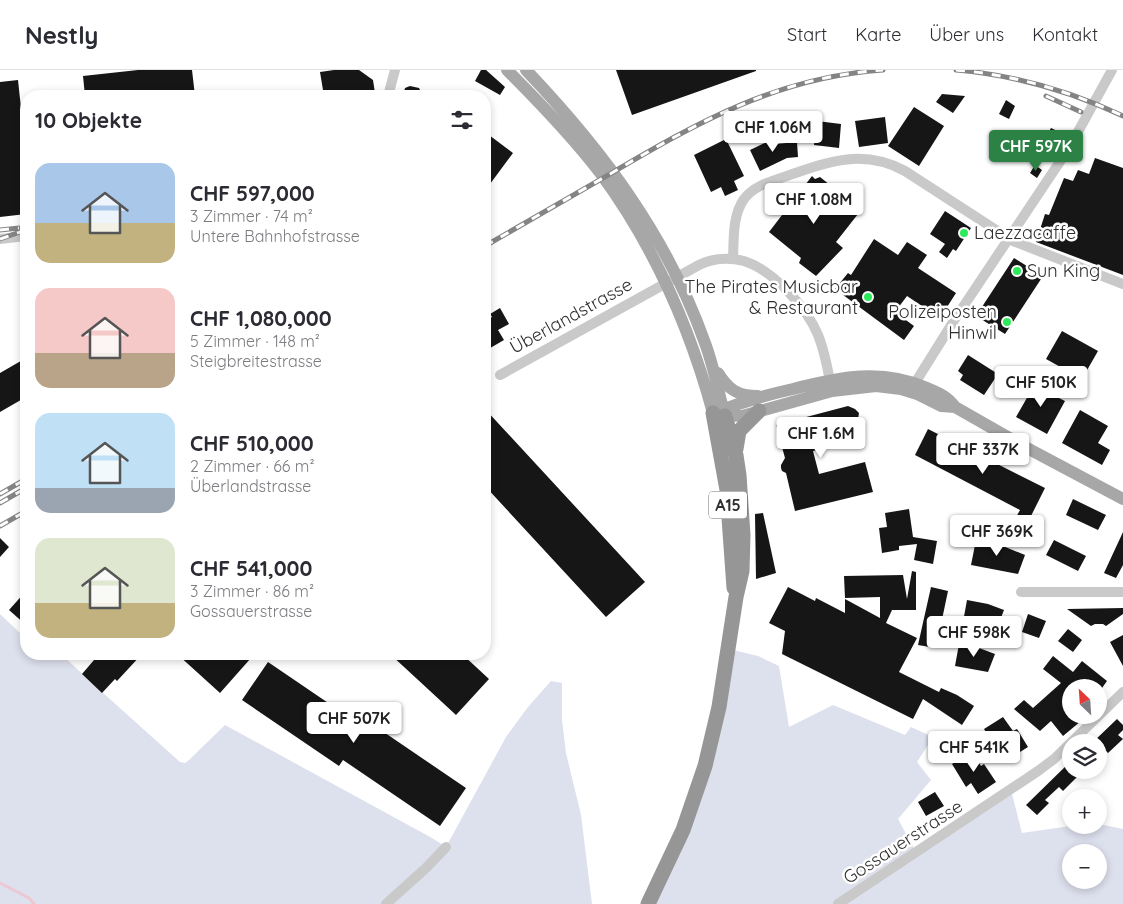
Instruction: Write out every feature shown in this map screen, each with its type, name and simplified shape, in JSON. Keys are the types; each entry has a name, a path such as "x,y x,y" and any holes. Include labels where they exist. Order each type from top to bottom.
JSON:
{"highway":[{"path":"736,455 736,440 739,431 759,412"},
{"name":"A15","path":"648,904 683,830 707,758 723,685 736,597 742,571 742,504 736,455 720,413"},
{"name":"A15","path":"720,413 736,597"}],"main road":[{"path":"507,70 554,118 601,175 638,232 661,272 720,413"},
{"path":"526,70 592,143 636,204 658,240 700,327 713,366 720,413"},
{"path":"713,366 732,391 745,396 763,396 831,385 891,387 917,394 941,406 955,407"},
{"path":"720,413 742,416 759,412 857,375 896,377 946,396 955,407 1027,448 1123,498"},
{"path":"720,413 763,396"}],"street":[{"path":"390,90 395,70"},
{"path":"915,383 1008,238 1069,148 1112,70"},
{"path":"831,385 818,336 811,321 801,307 782,287 760,269 733,259 737,214 743,201 749,194 760,186 819,164 846,159 876,159 896,166 1019,244 1123,284"},
{"path":"0,239 20,237"},
{"name":"Überlandstrasse","path":"500,375 711,260 733,259"},
{"path":"1021,592 1123,592"},
{"name":"Gossauerstrasse","path":"838,904 1029,778 1054,759 1123,692"},
{"path":"386,904 446,847"}],"shaded area":[{"path":"0,614 20,633 20,660 67,660 180,762 185,763 189,760 225,725 446,847 506,737 528,707 551,681 562,683 562,720 566,753 581,815 592,904 0,904"},
{"path":"729,649 758,656 779,666 789,727 833,705 905,735 911,727 933,737 917,762 931,780 898,819 916,852 1011,790 1022,833 1062,827 1062,834 1107,834 1107,826 1123,829 1123,904 648,904 683,830"}],"building":[{"path":"138,70 192,70 194,90 84,90 83,76"},
{"path":"359,70 373,80 375,90 323,90 320,72"},
{"path":"481,70 486,70 505,87 500,95 475,81"},
{"path":"616,70 756,70 756,71 632,115"},
{"path":"18,80 20,99 20,215 0,217 0,82"},
{"path":"410,86 420,90 404,90"},
{"path":"942,94 965,96 953,113 936,102"},
{"path":"1006,100 1015,106 1009,119 999,114"},
{"path":"914,107 944,126 919,166 888,146"},
{"path":"885,117 888,143 859,147 855,121"},
{"path":"817,121 841,124 839,148 814,145"},
{"path":"1051,128 1068,136 1057,154 1045,148 1050,137 1047,135"},
{"path":"491,136 513,153 491,183"},
{"path":"726,139 744,176 734,181 738,190 725,196 721,187 711,192 694,155"},
{"path":"773,139 776,144 797,142 798,157 787,158 760,171 750,150"},
{"path":"1095,158 1123,168 1123,275 1036,242 1045,214 1049,215 1064,178 1073,181 1078,170 1089,174"},
{"path":"1035,165 1042,170 1037,178 1030,173"},
{"path":"812,176 815,179 820,177 830,185 828,189 858,214 836,242 843,248 816,276 799,263 801,258 769,232"},
{"path":"945,211 971,228 956,251 953,249 947,258 939,252 945,244 930,234"},
{"path":"874,239 898,255 907,242 927,255 918,268 956,293 940,318 907,296 895,312 914,326 904,340 835,289 848,273 851,275"},
{"path":"1014,258 1043,276 1005,334 976,316"},
{"path":"500,308 509,324 498,330 504,340 491,348 492,317 491,313"},
{"path":"1062,331 1098,351 1082,379 1046,359"},
{"path":"968,355 998,374 984,395 960,380 963,375 958,371"},
{"path":"20,361 20,400 0,412 0,373"},
{"path":"1036,382 1060,395 1059,398 1065,401 1047,434 1016,417"},
{"path":"848,406 859,413 858,419 854,424 858,440 813,451 819,474 865,462 873,492 795,511 786,473 781,468 785,458 776,425"},
{"path":"1080,410 1108,426 1098,443 1110,450 1102,465 1062,443"},
{"path":"491,415 645,582 606,617 491,492"},
{"path":"928,429 1045,488 1031,516 1037,519 1031,530 1014,521 1020,510 915,455"},
{"path":"1073,499 1106,515 1098,530 1066,515"},
{"path":"909,509 913,537 937,541 933,564 914,560 917,544 899,546 899,550 882,553 879,528 887,527 885,513"},
{"path":"763,513 776,573 756,579 755,514"},
{"path":"1123,532 1123,565 1116,578 1104,573"},
{"path":"0,538 9,547 0,557"},
{"path":"976,540 998,544 1025,555 1018,574 971,565"},
{"path":"1054,540 1086,556 1078,571 1046,555"},
{"path":"912,571 916,572 916,610 892,610 886,623 917,638 899,672 939,692 941,688 957,695 974,706 962,725 923,699 913,719 782,654 785,631 769,623 788,587 815,601 816,598 845,613 845,599 880,618 880,597 845,598 844,576 903,575 907,599"},
{"path":"931,587 948,591 936,648 918,645"},
{"path":"20,598 20,620 9,610"},
{"path":"967,600 988,604 1004,610 997,628 963,622"},
{"path":"1123,608 1123,614 1106,626 1095,624 1091,626 1067,609"},
{"path":"1028,614 1046,621 1039,638 1022,632"},
{"path":"1068,629 1082,640 1073,652 1058,641"},
{"path":"1123,635 1123,666 1110,642"},
{"path":"959,644 995,654 988,672 955,666"},
{"path":"1053,656 1073,672 1082,661 1104,679 1062,679 1062,724 1077,724 1065,734 1062,735 1051,721 1040,731 1014,709 1024,700 1033,708 1061,683 1043,669"},
{"path":"94,660 136,660 117,681 115,679 102,693 82,674"},
{"path":"184,660 249,660 220,693"},
{"path":"396,660 468,660 489,679 456,715"},
{"path":"268,662 365,728 369,722 466,788 440,826 343,760 339,766 242,700"},
{"path":"1003,717 1013,731 1017,729 1028,747 1009,759 1003,748 998,752 984,729"},
{"path":"1117,719 1123,725 1123,730 1118,735 1123,739 1108,753 1107,734 1101,734"},
{"path":"971,751 981,766 984,764 996,782 978,794 971,783 966,787 952,764"},
{"path":"1062,770 1062,779 1075,779 1065,789 1062,790 1059,787 1045,800 1049,803 1037,815 1026,805"},
{"path":"935,792 944,806 926,816 918,802"}],"waterway":[{"path":"0,883 29,898 34,904"}],"railway":[{"path":"491,243 675,137 740,105 808,82 845,74 883,70"},
{"path":"956,70 1021,80 1083,99 1123,116"},
{"path":"1046,96 1081,112"},
{"path":"0,230 19,228"},
{"path":"0,239 20,232"},
{"path":"0,494 20,482"},
{"path":"0,503 20,491"},
{"path":"0,526 20,514"}],"place":[{"name":"Laezzacaffe","path":"964,233"},
{"name":"Sun King","path":"1017,271"},
{"name":"The Pirates Musicbar & Restaurant","path":"868,297"},
{"name":"Polizeiposten Hinwil","path":"1007,322"}]}
